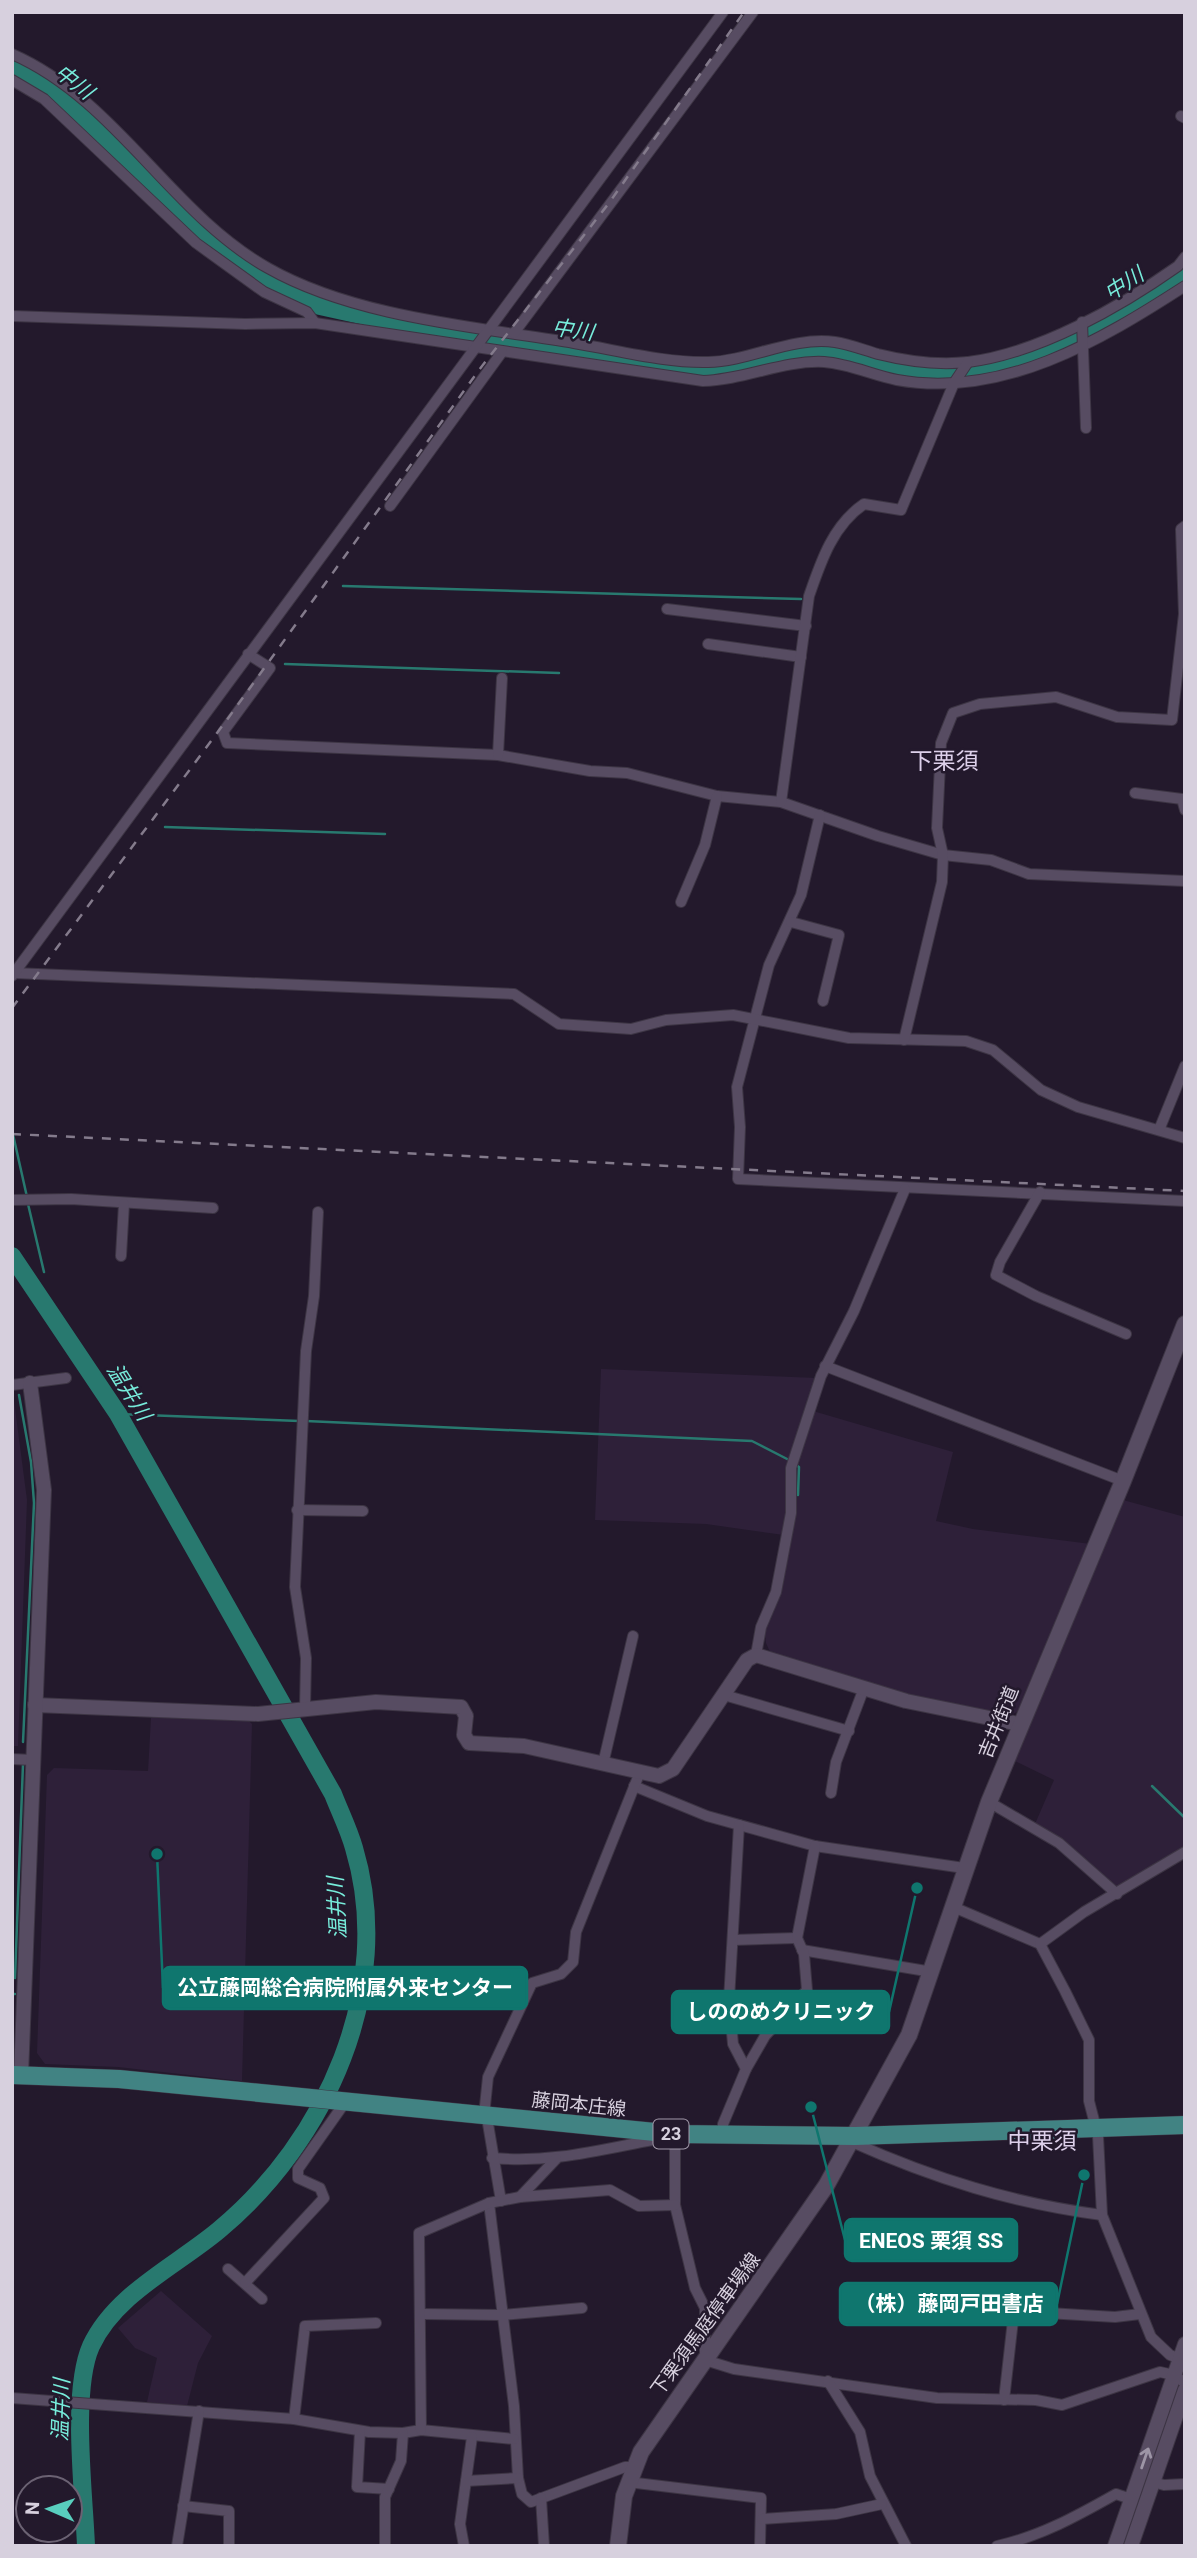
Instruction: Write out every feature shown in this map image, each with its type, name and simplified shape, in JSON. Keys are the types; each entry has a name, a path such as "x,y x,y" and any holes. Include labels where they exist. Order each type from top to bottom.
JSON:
{"main road":[{"name":"吉井街道","path":"853,2139 909,2035 932,1972 964,1868 1019,1724 1124,1480 1185,1324"},
{"name":"藤岡本庄線","path":"17,2075 119,2079 668,2134 853,2139 1185,2125"},
{"name":"下栗須馬庭停車場線","path":"618,2546 630,2474 705,2360 784,2250 853,2139"}],"street":[{"path":"13,975 723,12"},
{"path":"514,333 753,12"},
{"path":"315,323 307,312 264,292 196,243 44,99 14,79 15,57 82,98 204,222 267,268 318,292 489,331 685,361 725,361 800,344 826,342 901,358 968,362 1019,350 1082,322 1137,294 1185,257"},
{"path":"12,316 315,323 704,382 724,381 796,364 824,362 852,366 897,380 954,383 1019,373 1082,344 1185,286"},
{"path":"1082,322 1087,428"},
{"path":"390,506 502,352"},
{"path":"781,802 808,596 837,531 848,515 864,504 901,510 954,383 968,362"},
{"path":"904,1040 942,882 943,855 937,828 941,743 953,713 980,704 1056,697 1117,717 1172,720 1184,614 1181,529 1185,526"},
{"path":"667,609 806,626"},
{"path":"708,643 801,657"},
{"path":"248,654 270,668 223,732 227,743 498,755 590,771 627,772 718,796 781,802 845,826 943,855 991,860 1030,874 1185,881"},
{"path":"498,755 502,678"},
{"path":"1135,793 1182,799 1185,810"},
{"path":"681,902 705,845 718,796"},
{"path":"820,815 801,895 791,922 769,965 737,1087 740,1127 738,1179 905,1189 1040,1192 1185,1200"},
{"path":"791,922 839,935 823,1001"},
{"path":"13,975 514,994 559,1024 631,1029 666,1020 733,1015 849,1038 966,1041 993,1050 1041,1090 1078,1107 1185,1138"},
{"path":"1159,1130 1185,1066"},
{"path":"756,1655 761,1627 776,1592 791,1513 791,1468 825,1366 854,1311 905,1189"},
{"path":"1040,1192 1000,1262 996,1275 1036,1296 1126,1334"},
{"path":"12,1200 213,1208"},
{"path":"121,1256 124,1204"},
{"path":"306,1709 306,1658 295,1587 306,1351 314,1296 318,1212"},
{"path":"825,1366 1124,1480"},
{"path":"12,1385 66,1378"},
{"path":"17,2075 44,1490 30,1383"},
{"path":"297,1510 363,1511"},
{"path":"603,1764 633,1636"},
{"path":"636,1779 659,1776 673,1769 747,1660 756,1655 906,1701 1019,1724"},
{"path":"831,1793 836,1762 864,1688"},
{"path":"724,1695 849,1731"},
{"path":"35,1705 258,1714 376,1702 461,1707 466,1716 464,1735 469,1743 524,1746 603,1764 707,1816 815,1846 964,1868"},
{"path":"12,1759 33,1760"},
{"path":"501,2201 485,2106 493,2061 532,1983 561,1974 573,1962 576,1932 636,1779"},
{"path":"989,1802 1059,1843 1117,1894"},
{"path":"739,1825 729,2000 733,2044 746,2069"},
{"path":"723,2136 723,2124 746,2069 765,2036 807,1990 802,1950 797,1938 815,1846"},
{"path":"1040,1944 1055,1931 1185,1853"},
{"path":"951,1906 1040,1944 1090,2040 1089,2101 1097,2128 1102,2215 1135,2291 1140,2314 1152,2337 1170,2356 1180,2359"},
{"path":"733,1940 797,1938"},
{"path":"802,1950 932,1972"},
{"path":"245,2283 324,2198 320,2188 298,2178 298,2169 341,2101"},
{"path":"492,2158 533,2161 556,2158 652,2140 668,2134 675,2205 695,2288 705,2308 705,2360 728,2368 937,2398 1036,2400 1062,2405 1160,2372 1179,2379"},
{"path":"853,2139 977,2191 1059,2209 1102,2215"},
{"path":"520,2197 556,2158"},
{"path":"421,2430 422,2314 419,2233 489,2203 520,2197 610,2190 639,2206 675,2205"},
{"path":"489,2203 514,2406 517,2478 522,2494 531,2502 625,2466 630,2474 761,2498 760,2546"},
{"path":"228,2269 262,2299"},
{"path":"422,2314 502,2315 582,2308"},
{"path":"1004,2400 1014,2311 1115,2317 1140,2314"},
{"path":"294,2419 305,2326 376,2323"},
{"path":"1115,2546 1179,2379 1180,2359 1185,2344"},
{"path":"828,2381 860,2432 870,2476 906,2546"},
{"path":"1130,2546 1185,2390"},
{"path":"12,2398 294,2419 360,2431 403,2433 421,2430 472,2437 514,2438"},
{"path":"177,2546 199,2411"},
{"path":"360,2431 357,2487 389,2489"},
{"path":"385,2546 385,2497 401,2461 403,2433"},
{"path":"464,2546 460,2524 472,2437"},
{"path":"466,2481 517,2478"},
{"path":"1153,2482 1164,2485 1185,2484"},
{"path":"997,2546 1026,2539 1063,2524 1116,2494 1131,2499"},
{"path":"541,2498 544,2546"},
{"path":"762,2519 787,2520 836,2514 883,2504"},
{"path":"183,2506 229,2511 229,2546"}],"shaded area":[{"path":"601,1369 816,1378 788,1465 784,1535 706,1524 595,1520"},
{"path":"13,1393 27,1500 18,1746 12,1746"},
{"path":"813,1411 953,1452 936,1521 973,1529 1091,1544 1019,1711 1008,1716 907,1696 771,1654 764,1629 795,1471"},
{"path":"1123,1500 1185,1517 1185,1848 1118,1890 1035,1824 1054,1780 1013,1760"},
{"path":"151,1718 247,1719 252,1724 242,2081 118,2067 45,2064 37,2053 47,1775 54,1768 148,1771"},
{"path":"161,2291 212,2336 198,2363 187,2406 147,2402 157,2358 135,2348 118,2328"}],"waterway":[{"name":"中川","path":"12,67 56,92 231,258 320,306 442,333 692,370 731,370 815,352 918,371 975,373 1013,365 1047,352 1122,314 1161,291 1185,271"},
{"path":"343,586 801,599"},
{"path":"285,664 559,673"},
{"path":"165,827 385,834"},
{"path":"12,1130 27,1197"},
{"path":"28,1204 44,1272"},
{"name":"温井川","path":"12,1256 118,1414 333,1794 354,1848 365,1901 366,1954 358,2007 342,2058 320,2107 291,2152 257,2194 219,2230 131,2296 115,2311 91,2346 85,2365 80,2415 86,2546"},
{"path":"19,1395 31,1462 34,1503 23,1742"},
{"path":"118,1414 299,1421"},
{"path":"306,1421 752,1441 791,1461"},
{"path":"796,1465 799,1467 798,1495"},
{"path":"15,1978 23,1764"},
{"path":"1152,1786 1185,1818"}],"railway":[{"path":"12,1008 229,717 479,370 609,203 744,12"},
{"path":"12,1134 1185,1191"}],"place":[{"name":"公立藤岡総合病院附属外来センター","path":"157,1854"},
{"name":"しののめクリニック","path":"917,1888"},
{"name":"ENEOS 栗須 SS","path":"811,2107"},
{"name":"（株）藤岡戸田書店","path":"1084,2175"}],"district":[{"name":"下栗須","path":"944,761"},
{"name":"中栗須","path":"1042,2141"}]}
